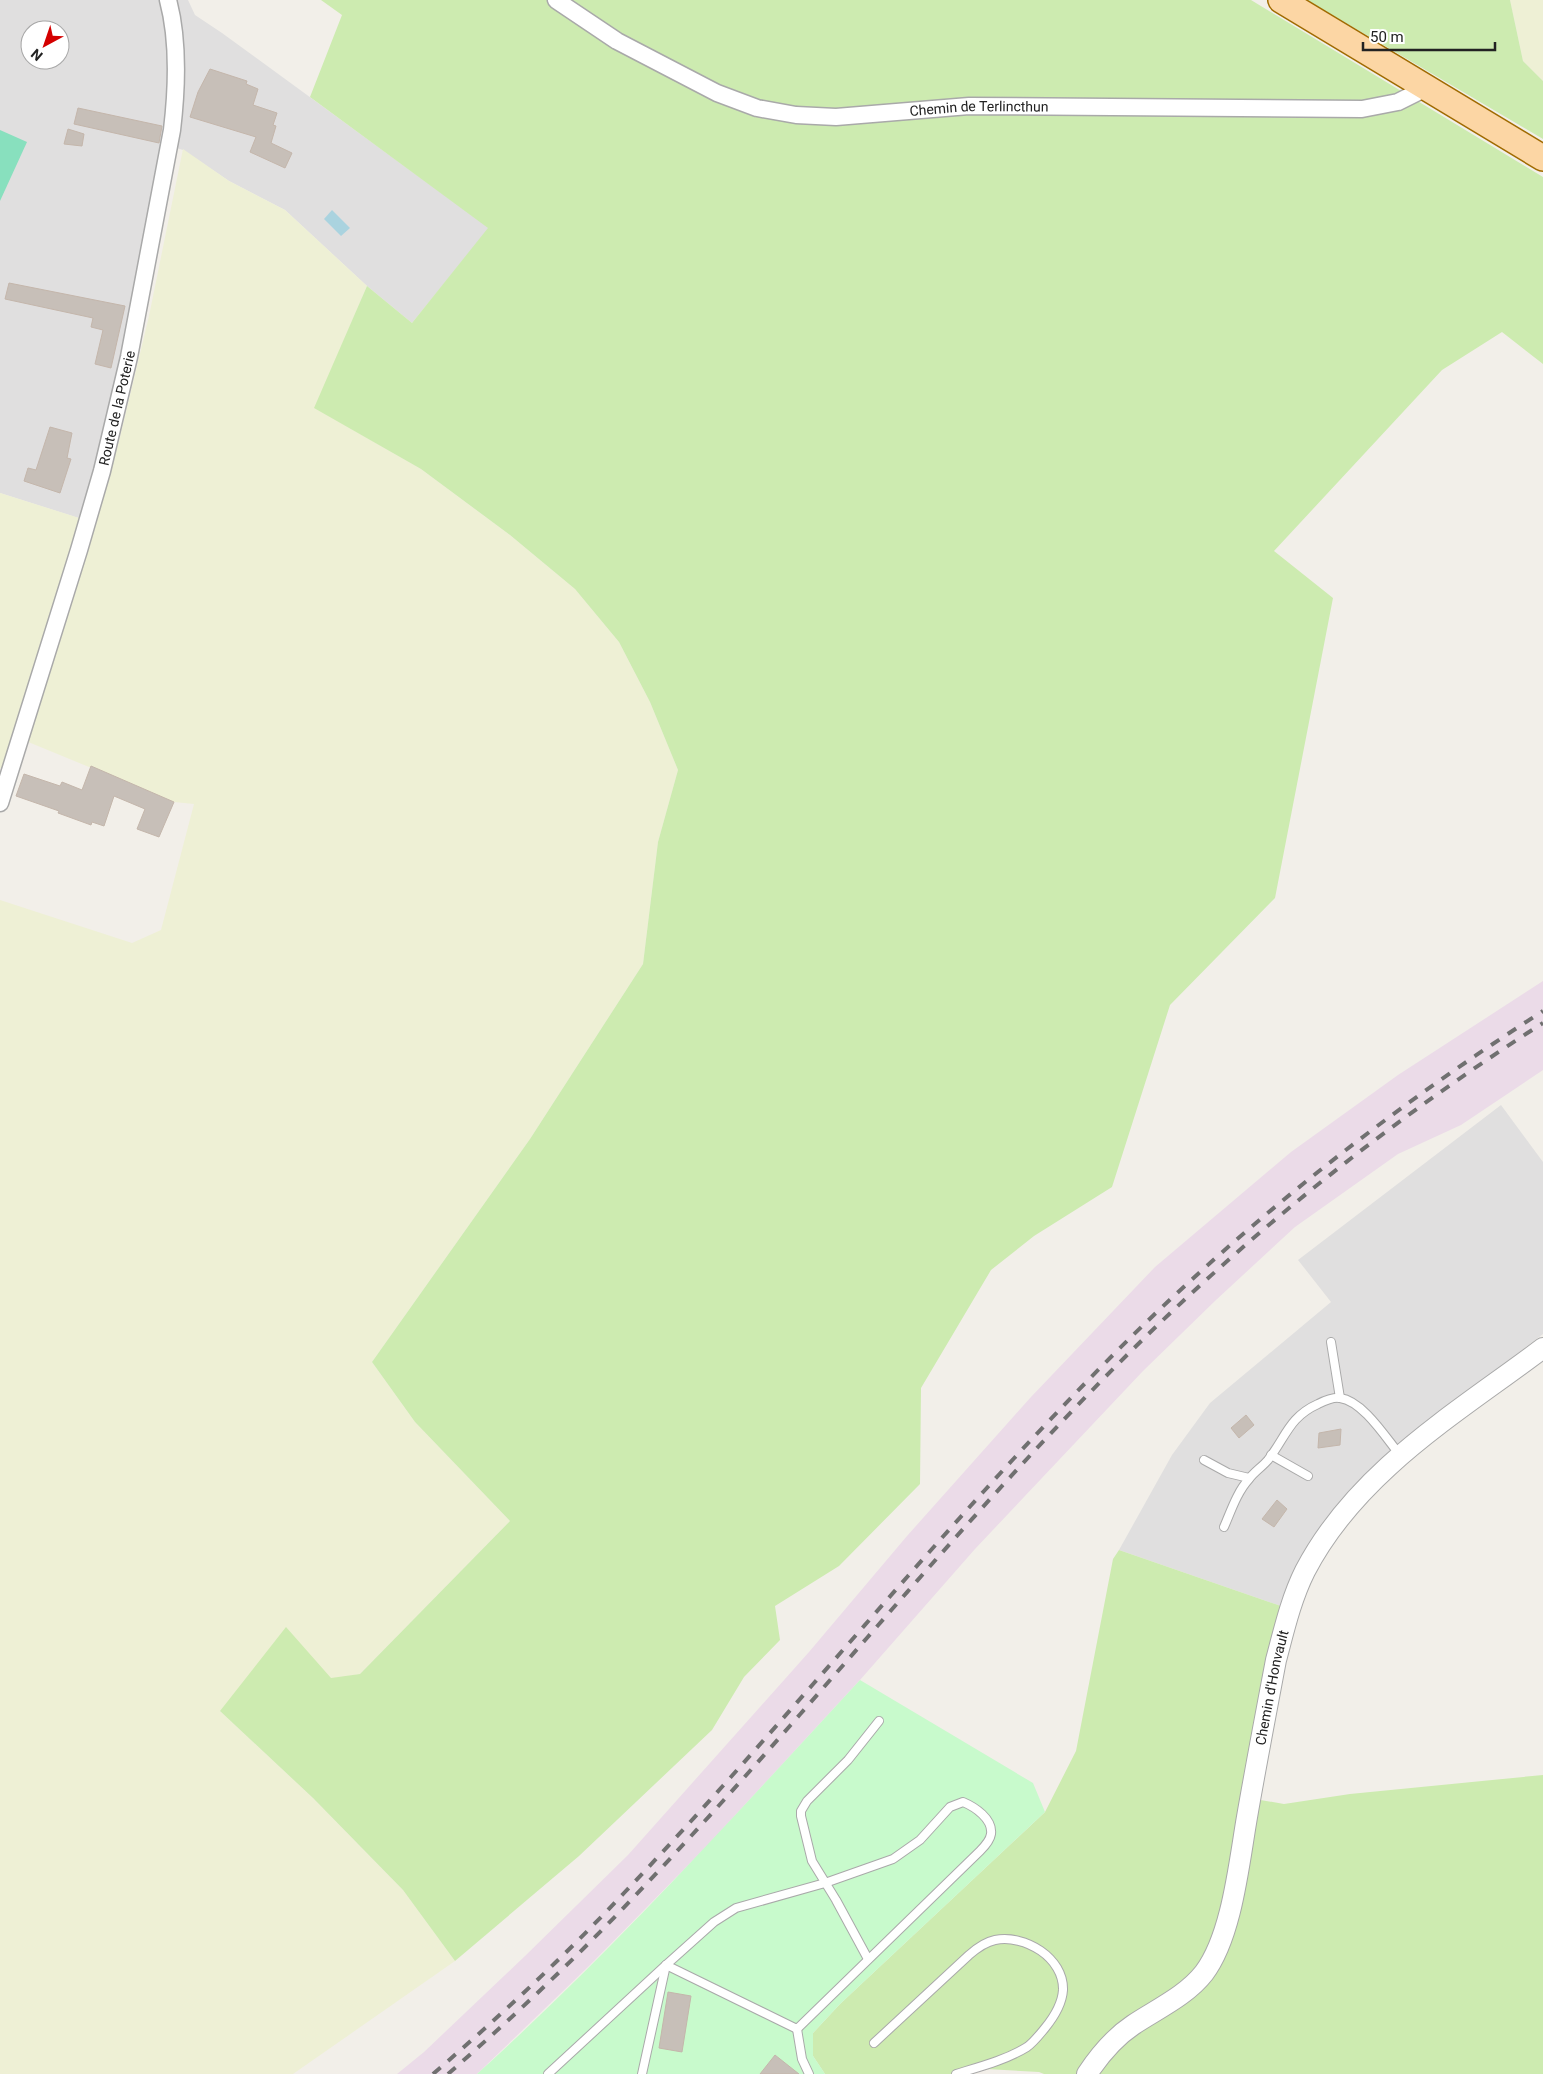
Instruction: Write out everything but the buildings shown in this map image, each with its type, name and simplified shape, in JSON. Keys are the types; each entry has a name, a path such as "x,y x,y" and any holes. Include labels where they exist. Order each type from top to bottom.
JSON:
{"main road":[{"path":"1281,0 1543,158"}],"street":[{"name":"Chemin de Terlincthun","path":"556,0 617,41 717,94 757,108 796,115 836,117 969,106 1362,108 1398,102 1426,88"},
{"name":"Route de la Poterie","path":"0,803 82,543 102,471 125,373 172,130 175,44 171,1"},
{"name":"Chemin d'Honvault","path":"1087,2074 1107,2048 1124,2032 1196,1982 1214,1956 1222,1935 1233,1892 1276,1660 1293,1600 1308,1566 1333,1526 1356,1498 1400,1455 1543,1348"}],"lane":[{"path":"1331,1342 1340,1398"},
{"path":"1224,1527 1238,1496 1249,1478 1271,1455 1295,1419 1312,1406 1331,1399 1340,1398 1349,1401 1363,1410 1400,1455"},
{"path":"1271,1455 1308,1476"},
{"path":"1204,1460 1228,1473 1249,1478"},
{"path":"868,1959 809,1853 801,1821 801,1811 807,1801 848,1760 879,1721"},
{"path":"548,2074 714,1922 736,1908 825,1883 881,1864 904,1853 920,1840 950,1807 956,1803 962,1802 970,1805 988,1821 991,1834 985,1846 796,2030"},
{"path":"874,2043 964,1959 985,1943 1000,1940 1018,1941 1041,1951 1054,1964 1062,1983 1062,1997 1053,2017 1039,2036 1027,2047 993,2062 956,2074"},
{"path":"666,1965 796,2030"},
{"path":"642,2074 666,1965"},
{"path":"796,2030 800,2052 809,2074"}],"shaded area":[{"path":"0,0 188,0 195,15 489,228 412,323 367,286 285,210 229,181 183,150 170,146 88,521 0,493"},
{"path":"1543,981 1543,1070 1461,1125 1398,1154 1295,1227 1216,1300 1143,1371 975,1549 860,1680 706,1847 590,1965 477,2074 397,2074 424,2052 628,1855 809,1652 907,1536 1031,1397 1155,1267 1291,1152 1398,1075"},
{"path":"1501,1105 1543,1162 1543,1334 1463,1395 1400,1448 1281,1606 1119,1550 1172,1455 1210,1403 1331,1302 1298,1260"}],"green space":[{"path":"321,0 1251,0 1543,177 1543,364 1502,332 1442,370 1274,551 1333,598 1275,898 1170,1005 1112,1187 1034,1236 991,1270 921,1388 920,1484 839,1566 775,1606 780,1640 744,1677 712,1730 579,1856 455,1961 403,1890 313,1798 220,1711 286,1627 331,1678 360,1674 510,1521 415,1422 372,1362 530,1139 643,964 658,842 678,770 650,702 619,642 575,589 510,535 421,469 314,408 367,286 412,323 488,228 310,97 342,15"},
{"path":"1307,0 1510,0 1523,61 1543,81 1543,139"},
{"path":"1510,0 1543,0 1543,81 1523,61"},
{"path":"0,130 27,142 0,201"},
{"path":"183,149 229,181 285,210 367,286 315,408 421,469 510,535 575,589 619,642 650,702 678,770 658,842 643,964 530,1139 372,1362 415,1422 510,1521 360,1674 331,1679 220,1711 313,1798 403,1890 455,1961 293,2074 0,2074 0,900 132,943 161,930 194,804 174,802 21,739 12,767 0,768 0,493 95,523 119,441 149,316"},
{"path":"1119,1550 1281,1606 1250,1745 1243,1797 1284,1804 1350,1794 1543,1775 1543,2074 1044,2074 1039,2072 986,2069 969,2074 825,2074 813,2056 813,2033 840,2004 1045,1812 1076,1751 1113,1559"},
{"path":"860,1680 1033,1783 1045,1812 840,2004 813,2033 813,2056 825,2074 477,2074 625,1931"}],"water":[{"path":"332,210 350,228 341,236 324,219"}],"railway":[{"path":"433,2074 531,1986 624,1893 745,1762 921,1561 1041,1429 1153,1316 1258,1221 1369,1132 1426,1090 1543,1011"},
{"path":"448,2074 541,1989 631,1900 753,1768 991,1499 1114,1368 1163,1320 1266,1227 1373,1141 1485,1061 1543,1023"}]}
